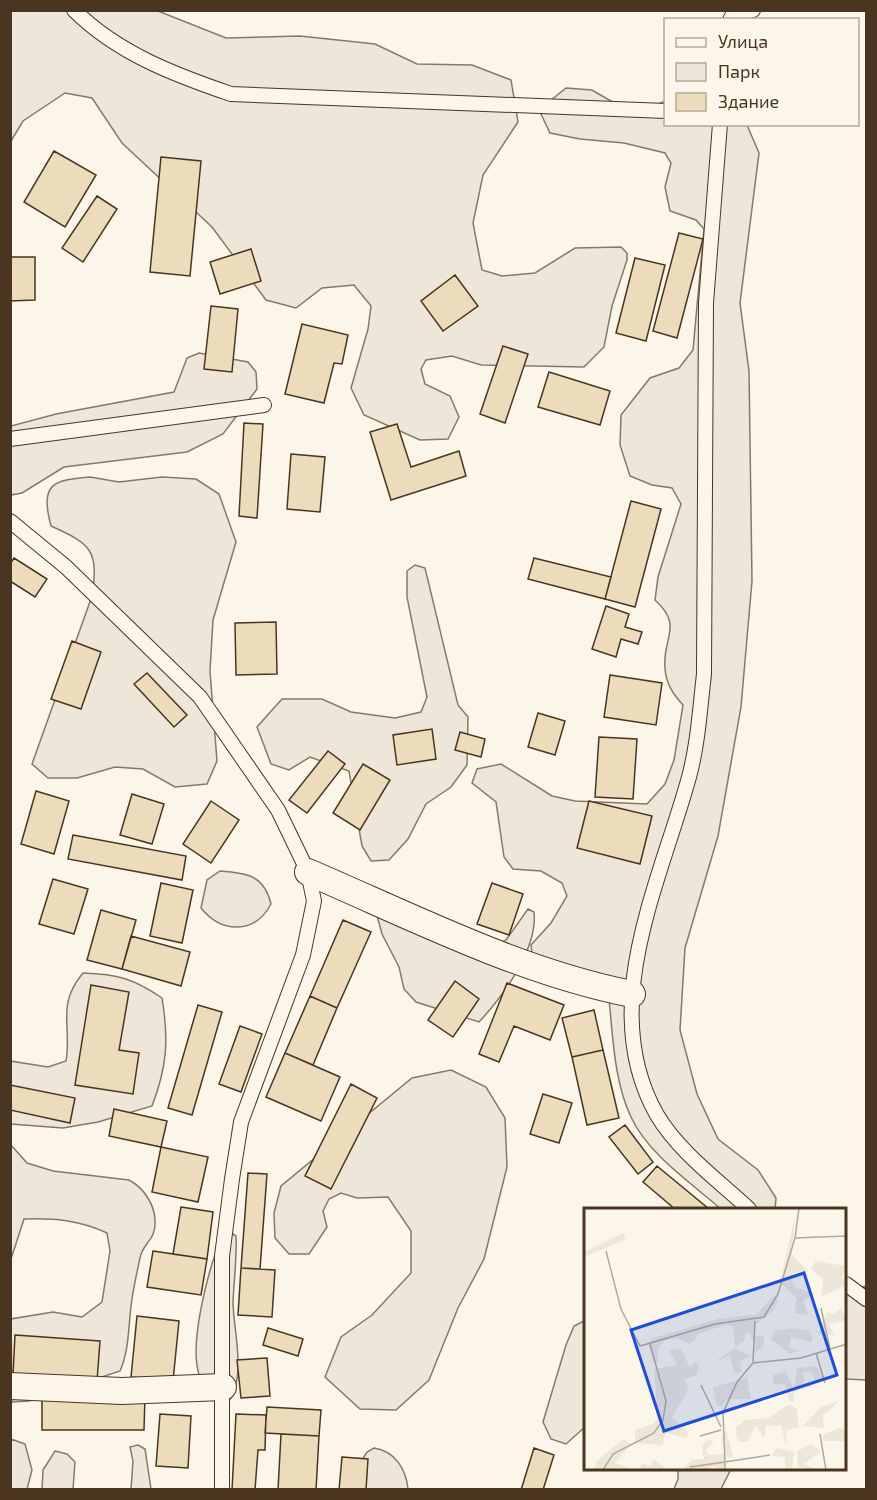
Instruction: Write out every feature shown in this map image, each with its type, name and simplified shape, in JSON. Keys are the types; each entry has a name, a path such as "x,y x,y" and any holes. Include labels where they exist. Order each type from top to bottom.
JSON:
{"street":[{"path":"308,872 471,942 585,985 632,994"},
{"path":"10,1386 123,1391 223,1387"}],"lane":[{"path":"74,10 86,22 131,54 189,80 231,94 664,111"},
{"path":"731,18 753,10"},
{"path":"720,126 706,303 704,674 690,776 663,857 636,963 632,994 638,1070 658,1115 685,1150 748,1208"},
{"path":"10,439 264,405"},
{"path":"10,521 66,567 200,697 278,810 308,872 314,901 303,955 241,1122 233,1168 222,1256 222,1490"},
{"path":"847,1285 867,1299"}],"green space":[{"path":"11,11 158,11 226,38 300,36 375,44 417,64 472,65 511,80 518,122 483,175 473,223 482,270 502,276 535,273 575,248 621,247 627,253 627,260 612,306 604,347 584,367 481,365 452,356 426,360 421,369 425,384 450,396 459,417 448,439 420,440 364,415 351,388 368,329 371,306 354,285 322,288 296,308 266,300 212,227 122,143 92,98 65,93 23,121 11,141"},
{"path":"566,88 592,90 616,104 648,109 664,101 664,126 747,126 759,153 740,303 749,371 752,581 741,707 718,836 685,948 680,1030 697,1094 718,1139 758,1170 776,1198 775,1208 720,1208 659,1156 639,1131 625,1102 617,1071 608,990 533,963 531,945 551,923 567,896 562,883 541,871 513,869 504,857 496,802 472,783 477,769 501,764 552,796 575,801 647,804 665,784 674,760 683,705 668,684 665,658 670,625 664,609 655,600 658,577 681,504 672,488 652,485 630,476 620,445 621,415 650,378 679,368 693,350 704,229 696,220 670,211 665,187 671,163 665,153 624,143 580,139 550,133 541,114 544,106"},
{"path":"199,353 248,362 256,372 257,389 223,434 187,452 64,467 22,493 11,495 11,426 56,414 174,392 187,358"},
{"path":"90,477 119,482 162,477 196,479 219,494 236,542 213,620 210,671 217,761 207,784 175,787 143,769 115,767 77,778 48,778 32,764 92,596 94,581 93,558 89,550 75,538 51,526 48,493 58,483"},
{"path":"415,565 425,568 458,705 468,717 467,765 451,787 426,804 408,839 389,860 371,861 362,846 349,771 310,757 289,770 271,764 257,727 282,699 322,699 351,712 395,718 421,712 427,697 407,597 407,571"},
{"path":"220,871 253,877 264,887 271,904 256,921 238,927 228,926 209,917 201,908 207,880"},
{"path":"528,909 534,912 534,926 525,956 508,986 479,1022 416,1002 404,989 399,967 382,934 376,912 496,945 506,940"},
{"path":"83,973 125,979 143,986 162,998 166,1027 164,1066 152,1106 98,1122 63,1128 11,1124 10,1061 48,1067 66,1061 67,1006 70,995"},
{"path":"451,1070 486,1087 505,1118 507,1167 484,1259 458,1308 429,1380 396,1410 360,1409 325,1377 341,1337 372,1315 411,1273 411,1231 388,1197 357,1198 341,1193 329,1199 323,1211 327,1227 309,1254 289,1254 275,1238 274,1213 281,1186 412,1078"},
{"path":"11,1145 27,1163 53,1171 129,1180 148,1198 155,1221 154,1233 140,1258 132,1299 127,1345 120,1371 29,1401 12,1402 11,1319 53,1312 82,1317 102,1302 110,1251 107,1233 97,1229 66,1221 24,1219 11,1259"},
{"path":"228,1231 236,1236 233,1301 238,1352 237,1378 229,1401 209,1387 200,1377 196,1345 207,1283 218,1246 224,1232"},
{"path":"866,1286 866,1380 847,1379 847,1292"},
{"path":"584,1321 584,1428 566,1444 551,1439 543,1422 574,1326"},
{"path":"11,1439 25,1444 32,1470 27,1489 11,1489"},
{"path":"138,1445 145,1449 151,1489 131,1489 133,1461 130,1447"},
{"path":"374,1448 388,1453 398,1462 405,1475 408,1489 343,1490 367,1452"},
{"path":"55,1451 67,1454 75,1462 73,1489 42,1489 43,1470"},
{"path":"678,1470 730,1470 721,1489 674,1489 678,1479"}],"building":[{"path":"54,151 96,175 65,227 24,202"},
{"path":"161,157 201,161 190,276 150,272"},
{"path":"97,196 117,209 83,262 62,248"},
{"path":"679,233 703,239 677,338 653,331"},
{"path":"251,249 261,281 220,294 210,262"},
{"path":"10,257 35,257 35,300 10,301"},
{"path":"635,258 665,265 646,341 616,333"},
{"path":"455,275 478,306 443,331 421,301"},
{"path":"211,306 238,309 232,372 204,369"},
{"path":"302,324 348,335 342,364 334,363 324,403 285,394"},
{"path":"503,346 528,354 505,423 480,414"},
{"path":"549,372 610,391 600,425 538,407"},
{"path":"244,423 263,424 257,518 239,516"},
{"path":"397,424 411,467 459,451 466,476 391,500 370,432"},
{"path":"291,454 325,457 320,512 287,509"},
{"path":"631,501 661,509 635,607 605,599"},
{"path":"14,558 47,579 35,597 10,581 10,564"},
{"path":"534,558 611,577 605,599 528,579"},
{"path":"606,606 629,614 625,627 642,632 638,644 621,639 616,657 592,649"},
{"path":"276,622 277,674 236,675 235,623"},
{"path":"72,641 101,652 81,709 51,699"},
{"path":"147,673 187,715 174,727 134,684"},
{"path":"610,675 662,683 656,725 604,717"},
{"path":"538,713 565,721 555,755 528,747"},
{"path":"432,729 436,759 397,765 393,735"},
{"path":"460,732 485,739 481,757 455,750"},
{"path":"599,737 637,739 633,799 595,797"},
{"path":"328,751 345,764 307,813 289,800"},
{"path":"363,764 390,780 360,830 333,813"},
{"path":"36,791 69,801 54,854 21,844"},
{"path":"132,794 164,804 152,844 120,835"},
{"path":"211,801 239,820 211,863 183,844"},
{"path":"589,801 652,816 640,864 577,848"},
{"path":"73,835 186,856 182,880 68,859"},
{"path":"53,879 88,889 74,934 39,924"},
{"path":"161,883 193,890 182,943 150,936"},
{"path":"492,883 523,894 509,935 477,924"},
{"path":"101,910 136,920 122,969 87,960"},
{"path":"343,920 371,932 337,1008 310,996"},
{"path":"131,936 190,952 181,986 122,969"},
{"path":"455,981 479,999 453,1037 428,1020"},
{"path":"507,983 564,1005 550,1040 514,1026 499,1062 479,1054"},
{"path":"91,985 129,992 119,1050 139,1053 133,1094 75,1085"},
{"path":"310,996 337,1008 313,1065 285,1053"},
{"path":"198,1005 222,1012 192,1115 168,1108"},
{"path":"594,1010 603,1050 572,1057 562,1018"},
{"path":"240,1026 262,1034 241,1092 219,1084"},
{"path":"603,1050 619,1118 587,1125 572,1057"},
{"path":"285,1053 340,1077 321,1121 266,1097"},
{"path":"351,1084 377,1098 331,1189 305,1176"},
{"path":"10,1085 75,1098 70,1123 10,1110"},
{"path":"543,1094 572,1103 559,1143 530,1134"},
{"path":"114,1109 167,1121 161,1147 109,1136"},
{"path":"625,1125 653,1162 638,1174 609,1137"},
{"path":"161,1147 208,1157 198,1202 152,1192"},
{"path":"657,1166 708,1208 674,1208 643,1182"},
{"path":"248,1173 267,1174 260,1269 241,1268"},
{"path":"181,1207 213,1212 207,1259 173,1254"},
{"path":"153,1251 207,1259 201,1295 147,1287"},
{"path":"241,1268 275,1270 272,1317 238,1315"},
{"path":"137,1316 179,1321 173,1381 131,1377"},
{"path":"268,1328 303,1339 298,1356 263,1345"},
{"path":"15,1335 100,1341 97,1381 13,1375"},
{"path":"267,1358 270,1396 241,1398 237,1360"},
{"path":"42,1395 145,1396 144,1430 42,1430"},
{"path":"267,1407 321,1410 319,1436 265,1433"},
{"path":"160,1414 191,1416 188,1468 156,1466"},
{"path":"236,1414 266,1415 265,1450 258,1450 255,1490 232,1490"},
{"path":"281,1434 319,1436 316,1490 278,1490"},
{"path":"534,1448 554,1455 543,1490 521,1490"},
{"path":"342,1457 368,1459 366,1490 339,1490"}]}
